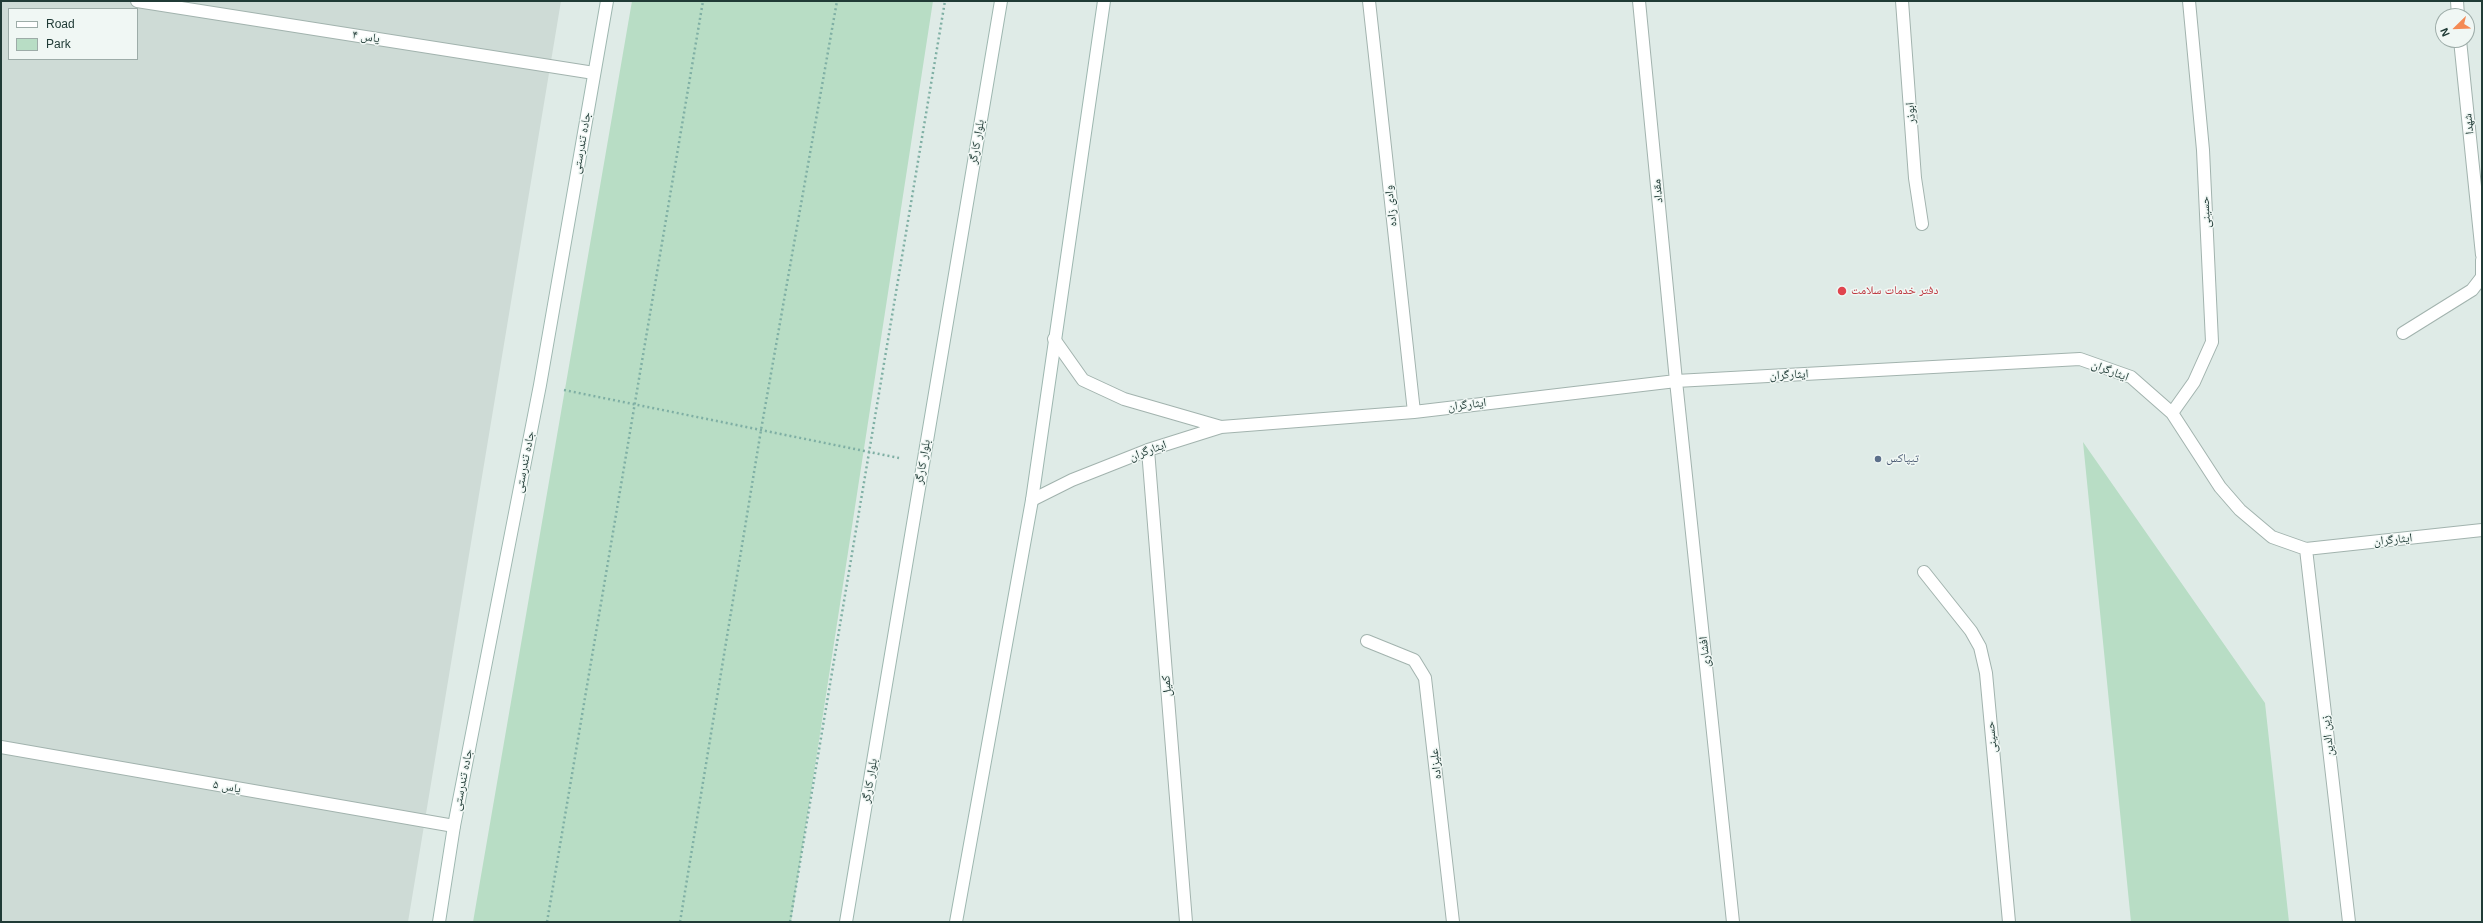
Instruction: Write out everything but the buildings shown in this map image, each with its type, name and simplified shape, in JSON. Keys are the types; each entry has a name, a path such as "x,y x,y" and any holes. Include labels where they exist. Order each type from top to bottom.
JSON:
{"street":[{"name":"یاس ۴","path":"137,1 594,73"},
{"name":"جاده تندرستی","path":"439,922 454,826 540,385 607,1"},
{"name":"بلوار کارگر","path":"846,922 1001,1"},
{"path":"956,922 1032,500 1054,339 1104,1"},
{"name":"وادی زاده","path":"1369,1 1414,412"},
{"name":"مقداد","path":"1639,1 1676,381"},
{"name":"ابوذر","path":"1902,1 1916,178 1922,224"},
{"name":"حسینی","path":"2172,413 2194,382 2212,342 2203,150 2189,1"},
{"name":"شهدا","path":"2461,48 2482,256"},
{"path":"2403,333 2472,290 2482,277 2482,260"},
{"path":"1054,339 1083,380 1124,399 1221,427"},
{"name":"ایثارگران","path":"1032,500 1072,480 1148,450 1221,427 1414,412 1676,381 2080,359 2131,377 2172,413 2198,454 2240,510 2272,537 2306,549 2482,530"},
{"name":"افشاری","path":"1676,381 1733,922"},
{"name":"کمیل","path":"1148,450 1186,922"},
{"name":"زین الدین","path":"2306,549 2349,922"},
{"name":"حسینی","path":"1924,572 1971,631 1980,647 1986,673 2009,922"},
{"name":"علیزاده","path":"1367,641 1414,660 1425,678 1453,922"},
{"name":"یاس ۵","path":"1,747 454,826"}],"path":[{"path":"547,922 703,1"},
{"path":"680,922 762,430 837,1"},
{"path":"790,922 945,1"},
{"path":"540,385 923,463"}],"shaded area":[{"path":"1,1 561,1 408,922 1,922"}],"green space":[{"path":"632,1 933,1 791,922 473,922"},
{"path":"2083,442 2265,703 2289,922 2131,922"}],"place":[{"name":"دفتر خدمات سلامت","path":"1842,291"},
{"name":"تیپاکس","path":"1878,459"}]}
